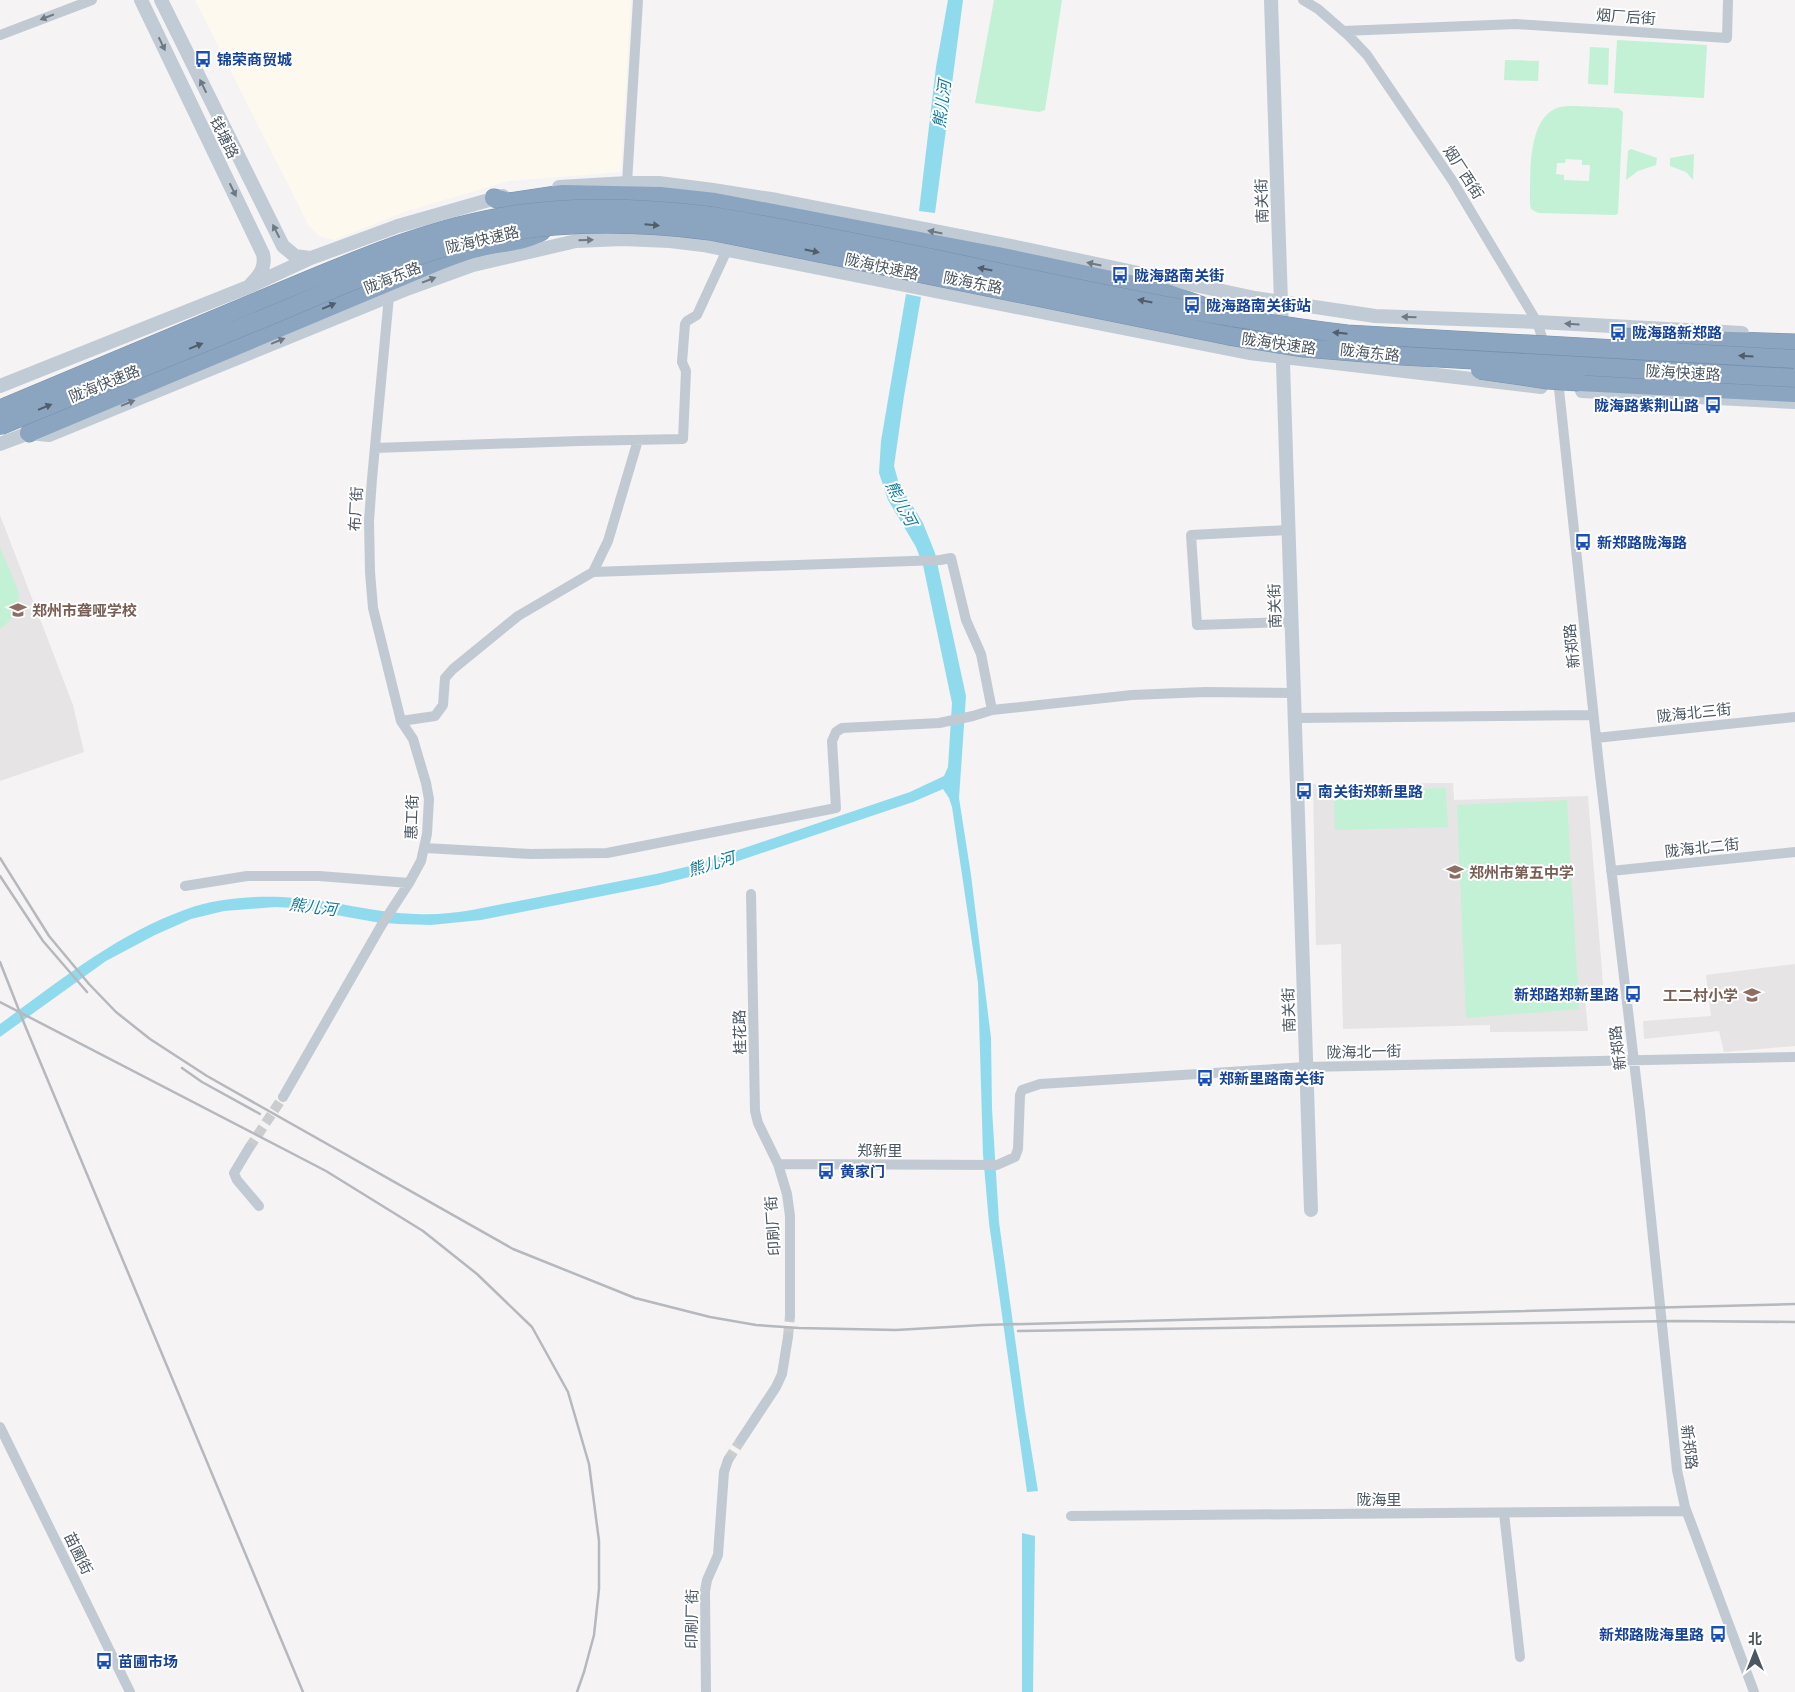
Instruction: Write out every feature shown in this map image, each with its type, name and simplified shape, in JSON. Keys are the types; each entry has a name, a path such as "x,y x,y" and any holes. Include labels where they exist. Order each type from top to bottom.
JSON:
{"highway":[{"path":"494,198 510,202 563,194 660,196 715,202 998,256 1158,290 1236,318"},
{"name":"陇海快速路","path":"0,409 397,245 459,226 518,214 558,210 644,210 712,216 1236,318 1347,334 1795,359"},
{"name":"陇海快速路","path":"0,426 426,253 475,239 549,226 597,223 710,230 1229,336 1322,350 1795,378"},
{"path":"29,433 446,258 477,248 537,234 549,226"},
{"path":"1405,337 1461,330 1795,343"},
{"path":"1403,356 1548,380 1795,393"}],"street":[{"path":"0,35 92,0"},
{"name":"钱塘路","path":"141,0 263,254 262,271 248,287"},
{"name":"钱塘路","path":"161,0 283,246 295,256 311,258"},
{"path":"627,183 638,0"},
{"name":"南关街","path":"1271,0 1311,1210"},
{"name":"烟厂西街","path":"1303,0 1318,9 1367,54 1452,180 1537,322 1559,389"},
{"name":"烟厂后街","path":"1343,31 1516,24 1727,38 1728,0"},
{"path":"0,386 248,287 311,258 398,226 494,198 533,190 627,183 668,184 777,200 1281,302 1376,316 1537,322 1795,336"},
{"name":"陇海东路","path":"0,444 29,433 49,435 389,296 473,265 576,241 622,239 670,241 727,250 1218,348 1282,358 1559,389 1795,402"},
{"path":"375,448 683,439 686,371 682,362 685,324 697,314 727,250"},
{"name":"布厂街","path":"389,296 369,521 373,608 401,721"},
{"name":"新郑路","path":"1559,389 1593,715 1634,1061 1677,1470 1686,1511 1754,1692"},
{"path":"592,572 608,541 638,440"},
{"path":"1288,530 1191,535 1197,626 1291,622"},
{"path":"401,721 435,716 444,698 445,678 453,669 518,616 592,572 916,561 951,558 966,620 981,654 992,710"},
{"path":"425,848 531,854 607,853 836,808 832,741 836,732 842,728 939,723 992,710 1132,695 1205,692 1294,693"},
{"path":"1294,718 1593,715"},
{"name":"陇海北三街","path":"1596,738 1795,717"},
{"name":"惠工街","path":"283,1097 381,926 410,884 421,861 425,848 428,818 426,784 414,739 401,721"},
{"name":"陇海北二街","path":"1611,871 1795,852"},
{"path":"185,886 247,876 319,876 410,884"},
{"name":"桂花路","path":"751,894 755,1111 758,1123 778,1164"},
{"name":"陇海北一街","path":"997,1166 1015,1156 1018,1149 1020,1095 1022,1090 1029,1086 1040,1084 1306,1067 1795,1057"},
{"path":"249,1148 234,1173 237,1180 259,1206"},
{"name":"郑新里","path":"778,1164 997,1166"},
{"name":"印刷厂街","path":"778,1164 787,1194 790,1216 790,1316"},
{"path":"741,1440 776,1387 782,1374 788,1337"},
{"name":"苗圃街","path":"0,1427 130,1692"},
{"name":"印刷厂街","path":"706,1692 705,1591 707,1580 718,1555 724,1472 728,1460"},
{"name":"陇海里","path":"1071,1516 1686,1511"},
{"path":"1504,1513 1520,1657"}],"shaded area":[{"name":"锦荣商贸城","path":"195,0 631,0 621,172 509,181 407,211 334,240 319,236 309,226"},
{"name":"郑州市聋哑学校","path":"0,515 73,705 84,752 0,781"},
{"name":"郑州市第五中学","path":"1453,783 1454,800 1588,796 1603,985 1584,987 1588,1031 1490,1032 1490,1025 1343,1029 1341,944 1316,945 1313,784"},
{"name":"工二村小学","path":"1795,964 1795,1046 1724,1052 1719,1031 1644,1039 1643,1021 1711,1016 1706,975"}],"green space":[{"path":"994,0 1062,0 1045,110 1039,112 975,103"},
{"path":"1617,40 1707,45 1704,98 1614,93"},
{"path":"1590,47 1609,48 1608,85 1588,84"},
{"path":"1505,60 1539,61 1538,81 1504,80"},
{"path":"1574,106 1618,108 1623,112 1618,213 1616,215 1538,213 1531,209 1532,151 1540,124 1547,115 1557,108","holes":["1566,159 1582,160 1582,165 1590,165 1589,181 1564,180 1564,175 1556,174 1557,163 1565,163"]},
{"path":"1631,149 1657,158 1656,165 1638,171 1626,180 1628,151"},
{"path":"1694,154 1693,180 1686,172 1670,166 1670,158"},
{"path":"0,547 16,586 19,601 14,615 0,629"},
{"path":"1446,788 1448,827 1335,830 1334,791"},
{"path":"1567,800 1579,1009 1466,1018 1457,805"}],"water":[{"name":"熊儿河","path":"948,0 963,0 935,213 919,211 936,67"},
{"name":"熊儿河","path":"906,294 921,297 894,466 899,484 923,523 935,553 966,696 959,798 971,875 991,1038 992,1109 999,1222 1038,1491 1027,1492 989,1223 983,1154 978,983 952,807 943,789 913,802 697,875 658,885 481,920 431,925 398,924 375,922 297,908 275,907 224,911 191,919 155,935 106,961 0,1037 0,1024 89,960 161,919 200,905 226,899 268,897 296,898 401,913 437,914 472,910 694,865 910,792 944,776 948,767 952,703 923,565 916,547 888,500 879,473 881,441"},
{"path":"1022,1533 1035,1536 1033,1692 1022,1692"}],"tunnel":[{"path":"249,1148 283,1097"},
{"path":"788,1337 790,1316"},
{"path":"728,1460 741,1440"}],"railway":[{"path":"0,858 49,936 89,984 116,1012 150,1039 207,1076 513,1249 635,1298 710,1317 756,1325 896,1330 983,1325 1795,1304"},
{"path":"0,876 43,941 87,992"},
{"path":"0,962 303,1692"},
{"path":"0,1002 326,1171 423,1231 477,1274 532,1327 568,1392 589,1464 599,1541 599,1589 594,1635 577,1692"},
{"path":"182,1068 202,1082 260,1114"},
{"path":"1018,1331 1675,1321 1795,1322"}],"place":[{"name":"锦荣商贸城","path":"203,59"},
{"name":"陇海路南关街","path":"1120,275"},
{"name":"陇海路南关街站","path":"1192,305"},
{"name":"陇海路新郑路","path":"1618,332"},
{"name":"陇海路紫荆山路","path":"1713,405"},
{"name":"新郑路陇海路","path":"1583,542"},
{"name":"郑州市聋哑学校","path":"18,610"},
{"name":"南关街郑新里路","path":"1304,791"},
{"name":"郑州市第五中学","path":"1455,872"},
{"name":"新郑路郑新里路","path":"1633,994"},
{"name":"工二村小学","path":"1752,995"},
{"name":"郑新里路南关街","path":"1205,1078"},
{"name":"黄家门","path":"826,1171"},
{"name":"新郑路陇海里路","path":"1718,1634"},
{"name":"苗圃市场","path":"104,1661"}]}
